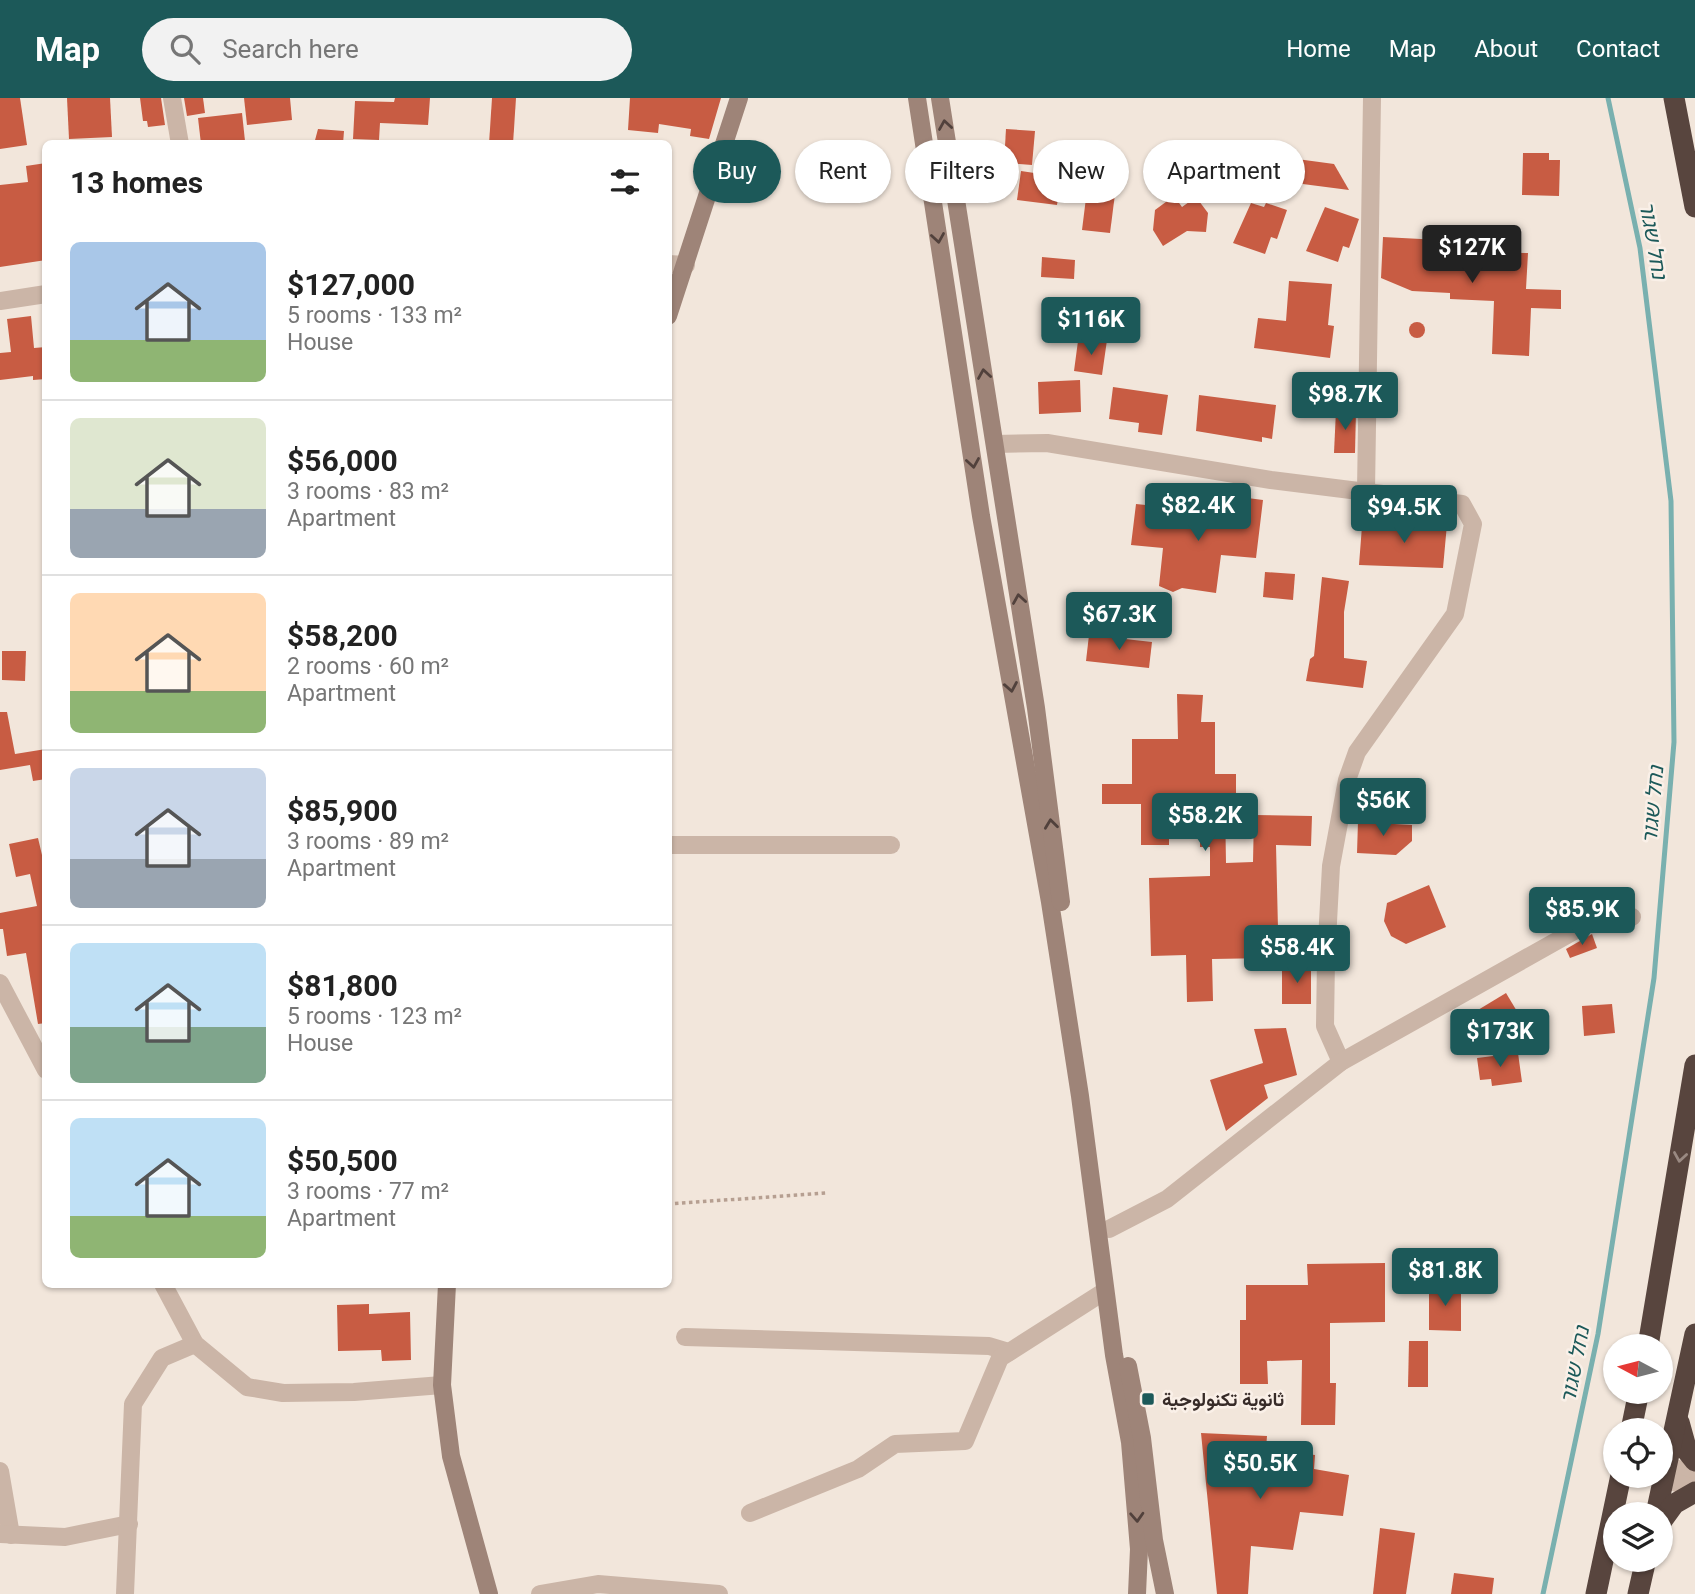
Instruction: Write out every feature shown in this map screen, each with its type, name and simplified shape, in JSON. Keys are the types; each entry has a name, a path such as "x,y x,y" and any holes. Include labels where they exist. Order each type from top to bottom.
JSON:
{"highway":[{"path":"1674,98 1695,207"},
{"path":"1650,1334 1695,1065"},
{"path":"1673,1429 1695,1334"},
{"path":"1678,1413 1683,1441 1695,1461"},
{"path":"1596,1594 1618,1488"},
{"path":"1673,1505 1695,1490"},
{"path":"1638,1594 1643,1572"}],"street":[{"path":"172,98 179,140"},
{"path":"672,293 677,264 739,98"},
{"path":"917,98 979,503 1056,944 1105,1291 1130,1443 1139,1549 1137,1594"},
{"path":"940,98 995,444 1165,1594"},
{"path":"1366,491 1372,98"},
{"path":"0,301 42,295"},
{"path":"995,444 1047,443 1271,480 1462,504 1474,524 1455,614 1357,752 1347,780 1331,866 1326,959 1325,1026 1341,1062"},
{"path":"672,845 891,845"},
{"path":"1109,1229 1167,1199 1341,1062 1601,916 1632,917"},
{"path":"0,983 42,1062"},
{"path":"165,1288 195,1344 247,1387 283,1393 442,1385"},
{"path":"447,1288 442,1385 451,1456 489,1594"},
{"path":"750,1513 858,1469 895,1444 965,1441 1000,1358 1105,1291"},
{"path":"685,1337 989,1346 1009,1352"},
{"path":"125,1594 133,1404 162,1358 195,1344"},
{"path":"0,1471 5,1535 65,1536 129,1524"},
{"path":"1673,1472 1695,1472"},
{"path":"1673,1479 1695,1490"},
{"path":"540,1594 598,1584 719,1594"}],"path":[{"path":"672,1204 826,1194"}],"building":[{"path":"0,98 20,98 27,145 0,149"},
{"path":"67,98 110,98 112,137 69,139"},
{"path":"140,98 161,98 165,125 148,127 147,121 143,121"},
{"path":"184,98 203,98 205,113 187,116"},
{"path":"244,98 290,98 292,120 247,125"},
{"path":"395,98 430,98 428,125 380,123 379,140 353,139 355,101 394,102"},
{"path":"492,98 516,98 513,140 489,140"},
{"path":"630,98 721,98 709,139 690,136 691,129 659,124 658,133 628,130"},
{"path":"242,113 245,140 201,140 198,118"},
{"path":"318,129 344,131 343,140 315,140"},
{"path":"1006,129 1035,131 1032,165 1019,164 1019,140 1005,140"},
{"path":"1523,153 1549,153 1549,160 1560,160 1559,196 1522,195"},
{"path":"1305,160 1334,164 1349,190 1305,184"},
{"path":"42,164 42,261 0,267 0,185 28,182 26,166"},
{"path":"1021,171 1033,173 1033,202 1019,200"},
{"path":"1085,203 1114,203 1110,233 1082,230"},
{"path":"1164,203 1179,203 1182,207 1188,203 1200,203 1208,213 1206,232 1187,231 1163,246 1153,230 1155,210"},
{"path":"1251,203 1264,207 1266,203 1287,210 1277,239 1271,237 1265,254 1233,243"},
{"path":"1325,207 1359,219 1349,248 1343,246 1338,262 1306,251"},
{"path":"1383,237 1440,240 1440,252 1528,253 1526,289 1561,290 1561,309 1531,308 1529,356 1492,354 1494,301 1450,299 1450,293 1412,291 1381,278"},
{"path":"1042,257 1075,260 1074,279 1041,277"},
{"path":"1289,281 1332,284 1328,325 1334,326 1330,358 1254,348 1258,318 1286,321"},
{"path":"31,316 34,348 42,347 42,379 33,380 33,376 0,380 0,353 11,352 7,319"},
{"path":"1414,322 1420,322 1425,330 1423,336 1414,338 1409,333 1409,327"},
{"path":"1094,338 1107,340 1102,375 1074,371 1078,341 1093,344"},
{"path":"1080,380 1081,412 1039,414 1038,382"},
{"path":"1113,387 1168,395 1162,435 1138,432 1139,423 1109,419"},
{"path":"1199,395 1276,405 1272,439 1262,437 1262,442 1196,431"},
{"path":"1336,410 1356,410 1355,453 1334,453"},
{"path":"1232,496 1263,500 1256,558 1221,555 1216,593 1182,588 1173,592 1159,586 1163,548 1131,545 1136,504 1165,507 1164,516 1229,523"},
{"path":"1388,522 1447,524 1443,568 1359,565 1362,526 1388,528"},
{"path":"1265,572 1295,574 1293,600 1263,597"},
{"path":"1322,577 1349,581 1344,612 1344,658 1367,661 1363,688 1306,681 1310,659 1314,656"},
{"path":"1089,635 1152,642 1149,668 1086,661"},
{"path":"2,651 26,651 25,681 2,680"},
{"path":"1177,694 1203,695 1201,722 1215,722 1215,774 1236,774 1236,805 1225,805 1226,863 1253,862 1254,815 1312,816 1311,846 1276,845 1278,929 1269,929 1270,958 1212,959 1213,1001 1187,1002 1186,955 1151,956 1149,878 1210,876 1210,847 1200,847 1200,804 1169,804 1169,845 1141,845 1141,804 1102,804 1102,784 1132,784 1132,739 1178,739"},
{"path":"0,712 7,712 15,754 42,750 42,780 33,781 30,765 0,770"},
{"path":"1358,822 1412,825 1412,841 1396,855 1357,853"},
{"path":"38,838 42,855 42,1024 38,1024 26,953 7,956 3,929 0,929 0,913 37,906 30,874 16,877 9,844"},
{"path":"1429,885 1446,927 1406,944 1391,936 1384,921 1387,903"},
{"path":"1592,934 1597,948 1570,958 1566,949"},
{"path":"1311,966 1311,1004 1282,1004 1282,967"},
{"path":"1506,993 1518,1013 1486,1033 1473,1013"},
{"path":"1612,1004 1615,1033 1584,1036 1582,1006"},
{"path":"1286,1028 1297,1075 1264,1085 1268,1098 1226,1131 1210,1080 1263,1063 1254,1029"},
{"path":"1518,1053 1522,1082 1492,1086 1491,1079 1480,1080 1477,1058"},
{"path":"1385,1263 1385,1322 1330,1323 1330,1383 1336,1383 1335,1425 1301,1425 1302,1360 1267,1361 1268,1384 1240,1384 1240,1320 1246,1320 1246,1285 1308,1285 1307,1264"},
{"path":"1429,1285 1461,1285 1461,1331 1429,1330"},
{"path":"369,1304 369,1314 410,1312 411,1360 382,1361 381,1350 338,1351 337,1305"},
{"path":"1409,1341 1428,1341 1428,1387 1408,1387"},
{"path":"1201,1433 1267,1436 1266,1449 1315,1455 1314,1469 1349,1475 1343,1516 1300,1512 1293,1550 1251,1546 1248,1594 1217,1594"},
{"path":"1380,1528 1415,1533 1406,1594 1373,1594"},
{"path":"1454,1573 1494,1578 1492,1594 1451,1594"}],"waterway":[{"name":"נחל שגור","path":"1543,1594 1598,1334 1654,978 1674,742 1671,501 1640,248 1608,98"}],"place":[{"name":"ثانوية تكنولوجية","path":"1148,1399"}]}
